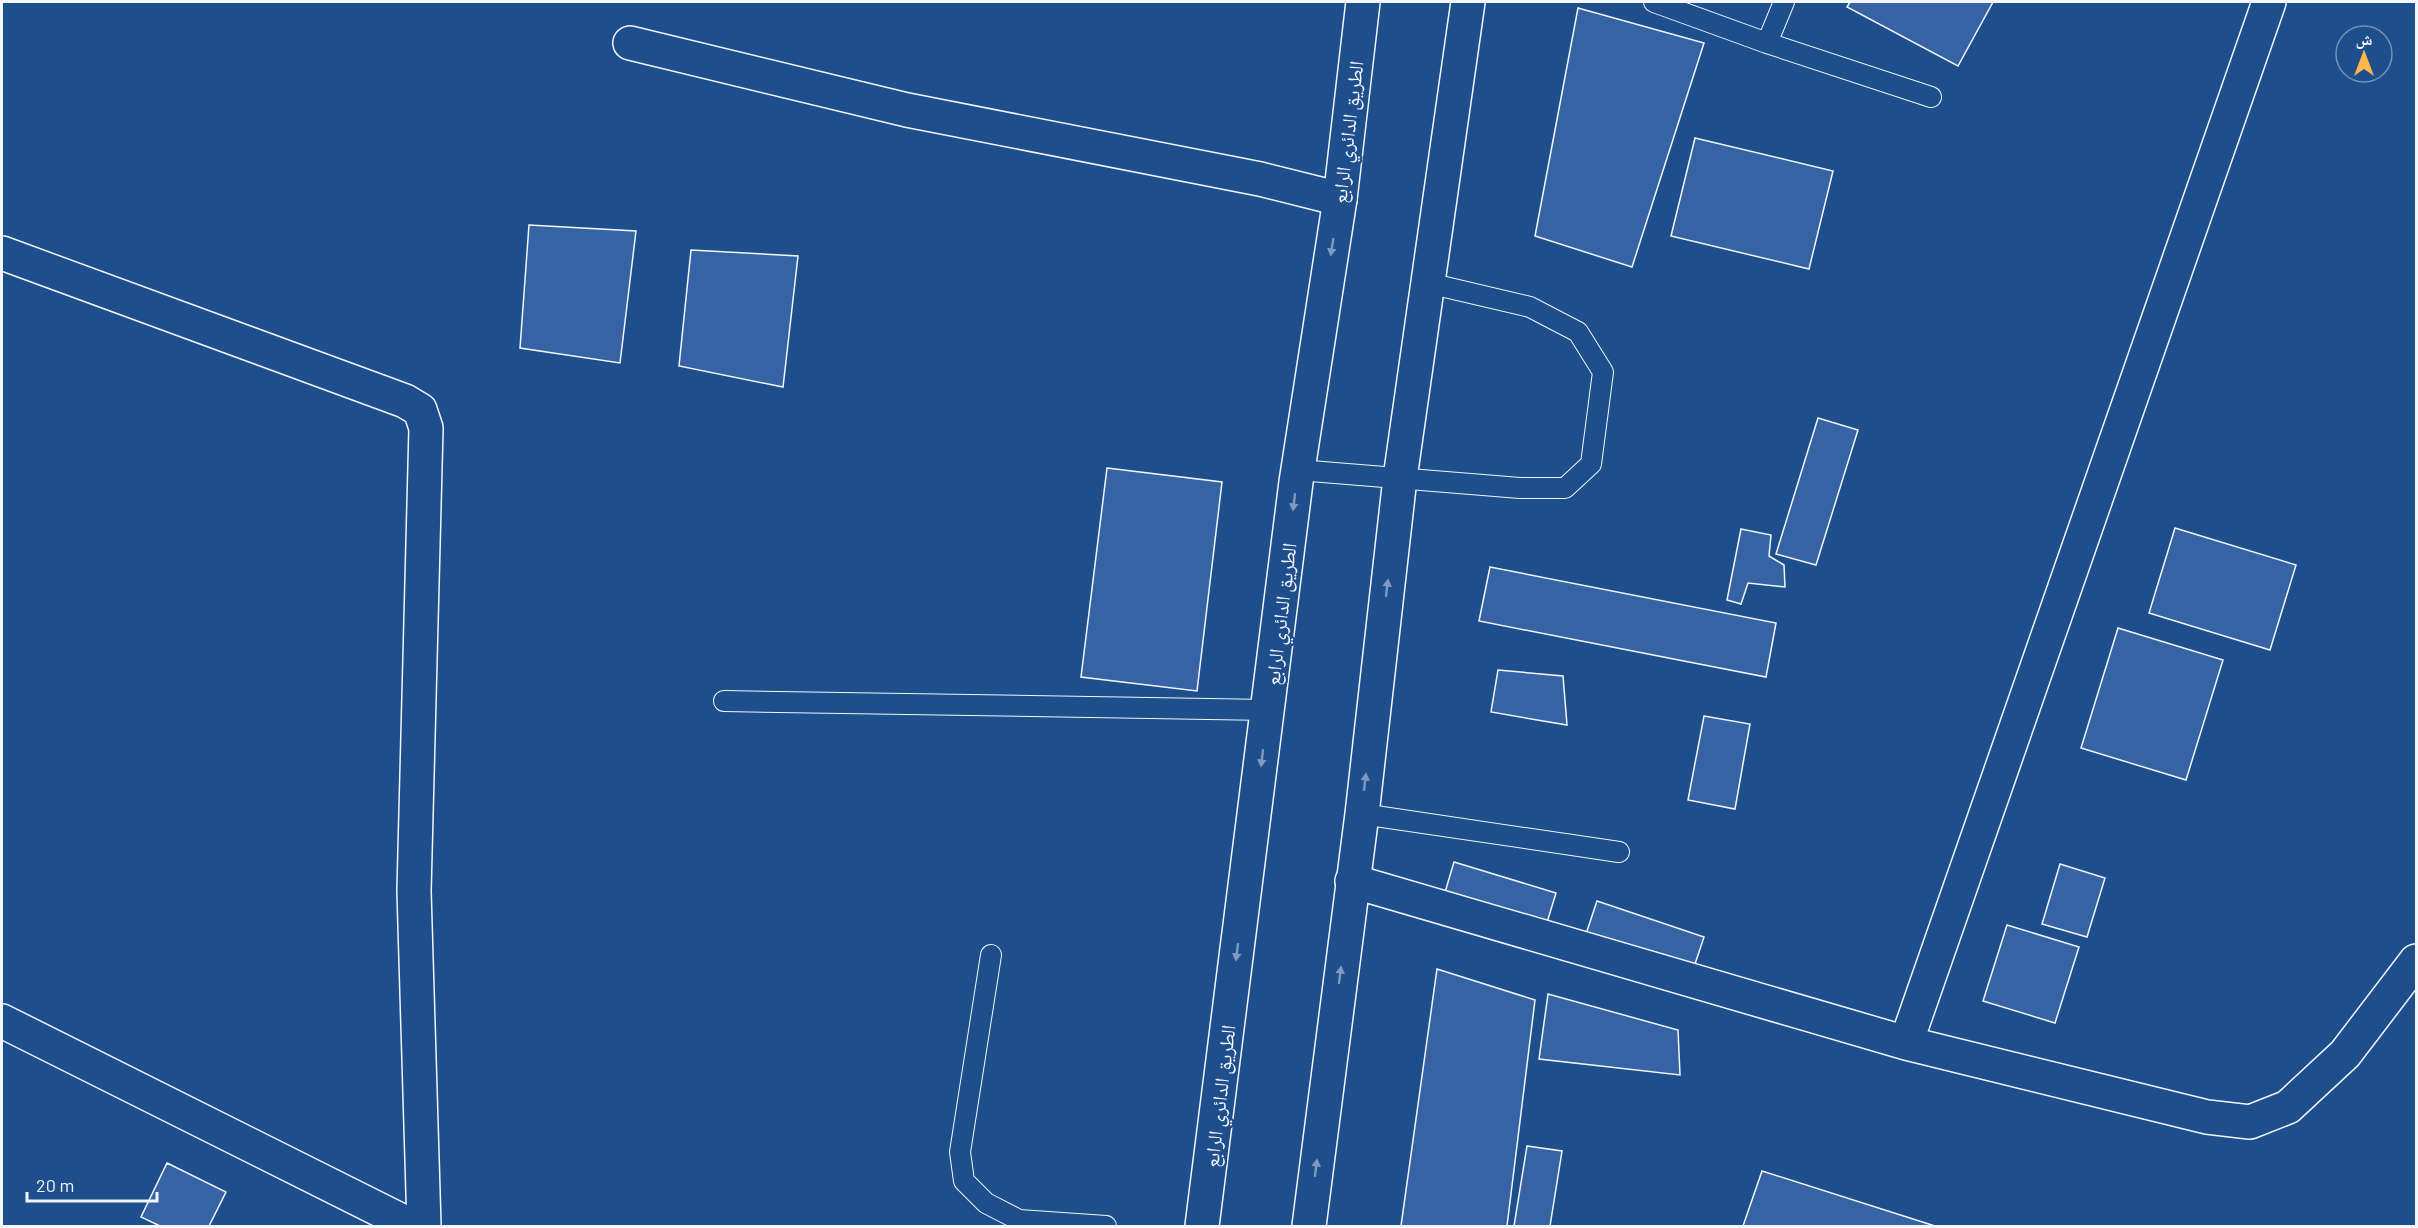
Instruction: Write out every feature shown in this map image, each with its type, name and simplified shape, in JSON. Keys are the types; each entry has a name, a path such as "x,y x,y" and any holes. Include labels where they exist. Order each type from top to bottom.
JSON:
{"street":[{"name":"الطريق الدائري الرابع","path":"1202,1227 1298,470 1340,199 1363,2"},
{"path":"1309,1227 1362,814 1400,478 1468,2"},
{"path":"1906,1043 2269,2"},
{"path":"630,43 907,110 1260,179 1340,199"},
{"path":"2,253 405,401 420,410 426,428 414,891 424,1227"},
{"path":"1352,880 1906,1043 2207,1117 2250,1122 2288,1107 2345,1054 2416,961"},
{"path":"2,1021 412,1227"}],"lane":[{"path":"1654,2 1767,43 1932,97"},
{"path":"1767,43 1784,2"},
{"path":"1298,470 1520,488 1565,488 1591,464 1604,372 1578,332 1530,307 1428,283"},
{"path":"724,700 1268,710"},
{"path":"1362,814 1619,852"},
{"path":"991,955 960,1152 964,1181 986,1203 1019,1220 1107,1227"}],"building":[{"path":"1850,2 1993,2 1958,66 1847,7"},
{"path":"1578,8 1704,43 1632,267 1535,236"},
{"path":"1695,138 1833,171 1809,269 1671,236"},
{"path":"529,225 636,231 620,363 520,348"},
{"path":"691,250 798,256 783,387 679,366"},
{"path":"1818,418 1858,430 1816,565 1776,554"},
{"path":"1107,468 1222,482 1197,691 1081,677"},
{"path":"2175,528 2296,565 2270,650 2149,613"},
{"path":"1741,529 1771,535 1769,556 1784,565 1785,587 1748,583 1741,604 1727,600"},
{"path":"1490,567 1776,623 1766,677 1479,621"},
{"path":"2118,628 2223,660 2186,780 2081,748"},
{"path":"1498,670 1563,676 1567,725 1491,712"},
{"path":"1704,716 1750,724 1735,809 1688,800"},
{"path":"1454,862 1556,893 1545,929 1443,899"},
{"path":"2060,864 2105,878 2087,937 2042,924"},
{"path":"1597,901 1704,937 1691,976 1584,940"},
{"path":"2007,925 2079,947 2055,1023 1983,1001"},
{"path":"1437,969 1535,1000 1507,1226 1401,1226"},
{"path":"1437,969 1535,1000 1507,1226 1401,1226"},
{"path":"1548,994 1678,1030 1680,1075 1539,1059"},
{"path":"1527,1146 1562,1151 1550,1226 1514,1226"},
{"path":"167,1163 226,1192 209,1226 160,1226 141,1217"},
{"path":"1762,1171 1935,1226 1743,1226"}]}
